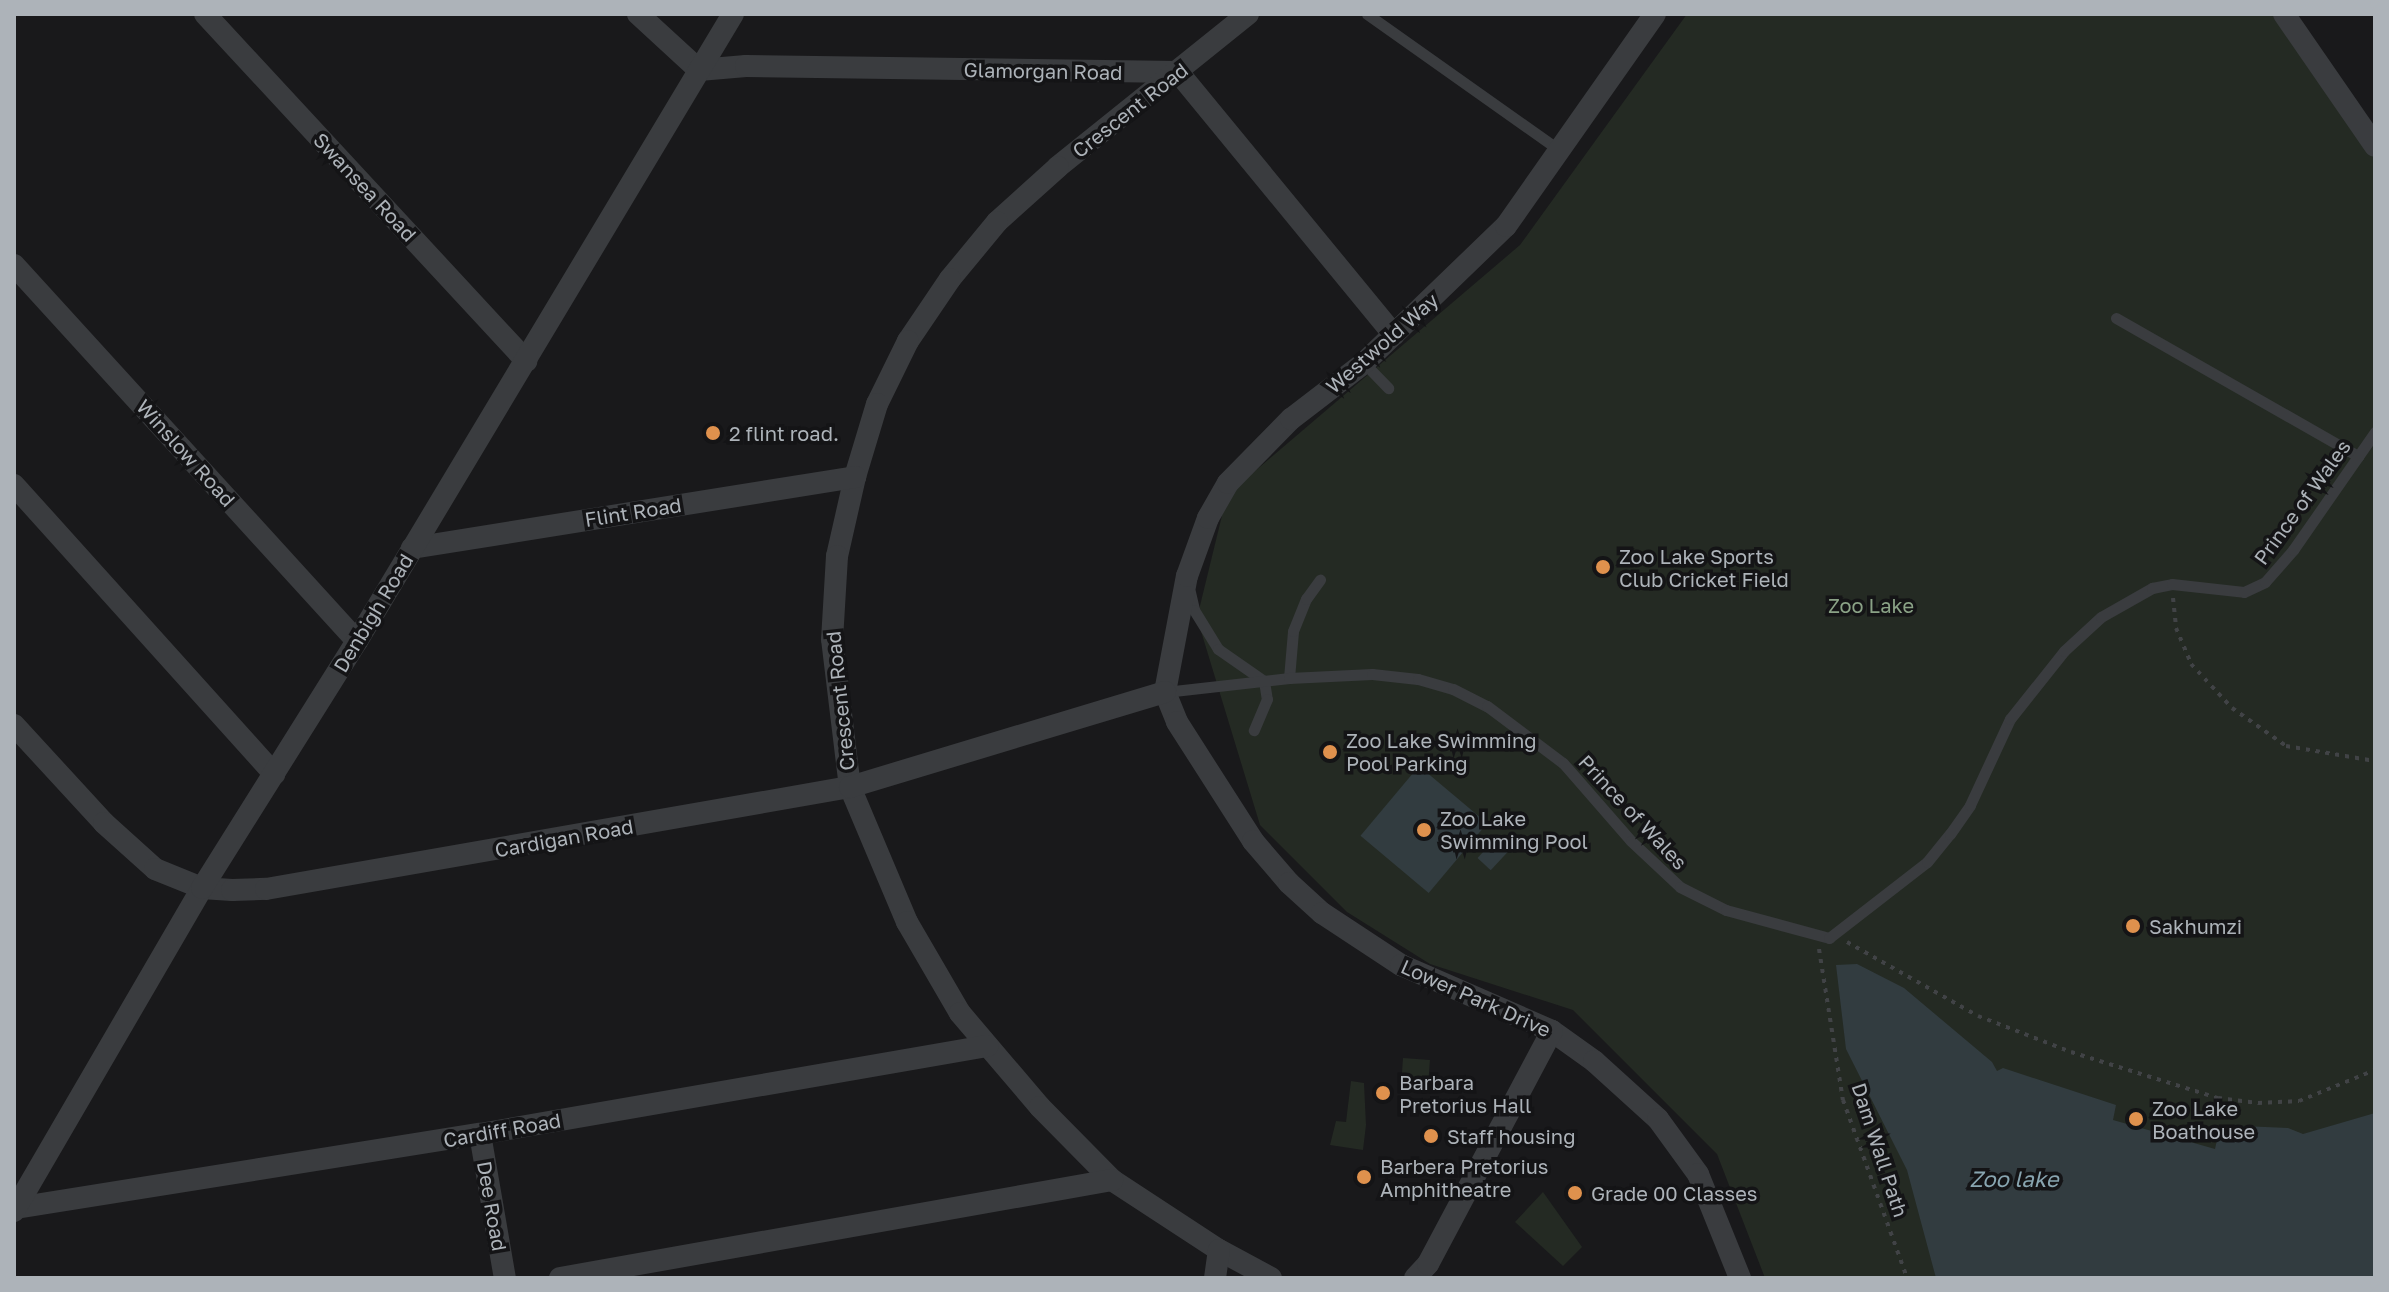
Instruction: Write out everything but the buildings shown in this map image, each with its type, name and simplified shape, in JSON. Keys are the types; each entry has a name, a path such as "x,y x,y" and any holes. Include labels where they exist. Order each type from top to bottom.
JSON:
{"street":[{"name":"Swansea Road","path":"205,14 526,361"},
{"path":"638,14 699,70"},
{"name":"Denbigh Road","path":"16,1202 202,888 357,641 733,14"},
{"name":"Crescent Road","path":"1248,14 1038,185 997,222 950,279 908,341 877,404 855,477 837,556 832,625 835,686 850,787 921,948 960,1013 1112,1180 1219,1250 1271,1278"},
{"name":"Westwold Way","path":"1165,692 1187,576 1208,518 1240,469 1291,419 1364,363 1506,226 1655,14"},
{"path":"2284,14 2375,146"},
{"name":"Glamorgan Road","path":"699,70 746,66 1178,72"},
{"path":"1178,72 1394,335"},
{"name":"Winslow Road","path":"14,265 357,641"},
{"name":"Flint Road","path":"412,548 855,477"},
{"path":"14,485 274,774"},
{"name":"Cardigan Road","path":"14,725 142,860 155,869 202,888 266,889 850,787 1165,692"},
{"name":"Lower Park Drive","path":"1165,692 1177,722 1253,841 1289,883 1322,913 1411,971 1552,1031 1629,1091 1684,1152 1707,1194 1740,1278"},
{"path":"1415,1278 1428,1264 1552,1031"},
{"name":"Cardiff Road","path":"16,1202 480,1134 987,1046"},
{"name":"Dee Road","path":"480,1134 505,1278"},
{"path":"560,1278 1112,1180"},
{"path":"1215,1278 1219,1250"}],"lane":[{"path":"1367,14 1559,150"},
{"path":"2116,318 2358,456"},
{"path":"1364,363 1388,388"},
{"name":"Prince of Wales","path":"1165,692 1289,678 1386,675 1418,679 1465,694 1563,763 1631,841 1680,887 1726,910 1829,938 1849,926 1927,862 1970,805 2023,699 2064,651 2139,592 2172,584 2244,592 2265,582 2293,550 2375,432"},
{"path":"1187,576 1194,610 1218,649 1264,681 1267,699 1254,730"},
{"path":"1289,678 1293,631 1306,599 1320,580"}],"path":[{"path":"2172,584 2176,628 2191,664 2232,708 2286,746 2375,761"},
{"name":"Dam Wall Path","path":"1817,935 1843,1100 1907,1278"},
{"path":"1847,942 1978,1016 2071,1052 2218,1098 2258,1103 2299,1101 2375,1070"}],"green space":[{"name":"Zoo Lake","path":"1687,14 2276,14 2375,159 2375,1278 1765,1278 1717,1154 1573,1010 1430,964 1347,912 1260,825 1197,618 1227,495 1520,245"},
{"path":"1403,1058 1430,1060 1428,1089 1401,1087"},
{"path":"1351,1081 1364,1083 1366,1125 1363,1150 1330,1145 1336,1121 1346,1122"},
{"path":"1543,1192 1582,1247 1563,1266 1515,1222"}],"water":[{"name":"Zoo Lake Swimming Pool","path":"1419,766 1487,823 1429,893 1361,836"},
{"path":"1498,836 1511,848 1491,870 1478,858"},
{"name":"Zoo lake","path":"1857,964 1904,988 1992,1062 1997,1071 2003,1068 2116,1105 2113,1120 2215,1149 2217,1140 2236,1137 2242,1126 2288,1128 2303,1134 2375,1113 2375,1278 1936,1278 1907,1170 1846,1049 1836,965"}],"place":[{"name":"2 flint road.","path":"713,433"},
{"name":"Zoo Lake Sports Club Cricket Field","path":"1603,567"},
{"name":"Zoo Lake Swimming Pool Parking","path":"1330,752"},
{"name":"Zoo Lake Swimming Pool","path":"1424,830"},
{"name":"Sakhumzi","path":"2133,926"},
{"name":"Barbara Pretorius Hall","path":"1383,1093"},
{"name":"Zoo Lake Boathouse","path":"2136,1119"},
{"name":"Staff housing","path":"1431,1136"},
{"name":"Barbera Pretorius Amphitheatre","path":"1364,1177"},
{"name":"Grade 00 Classes","path":"1575,1193"}]}
